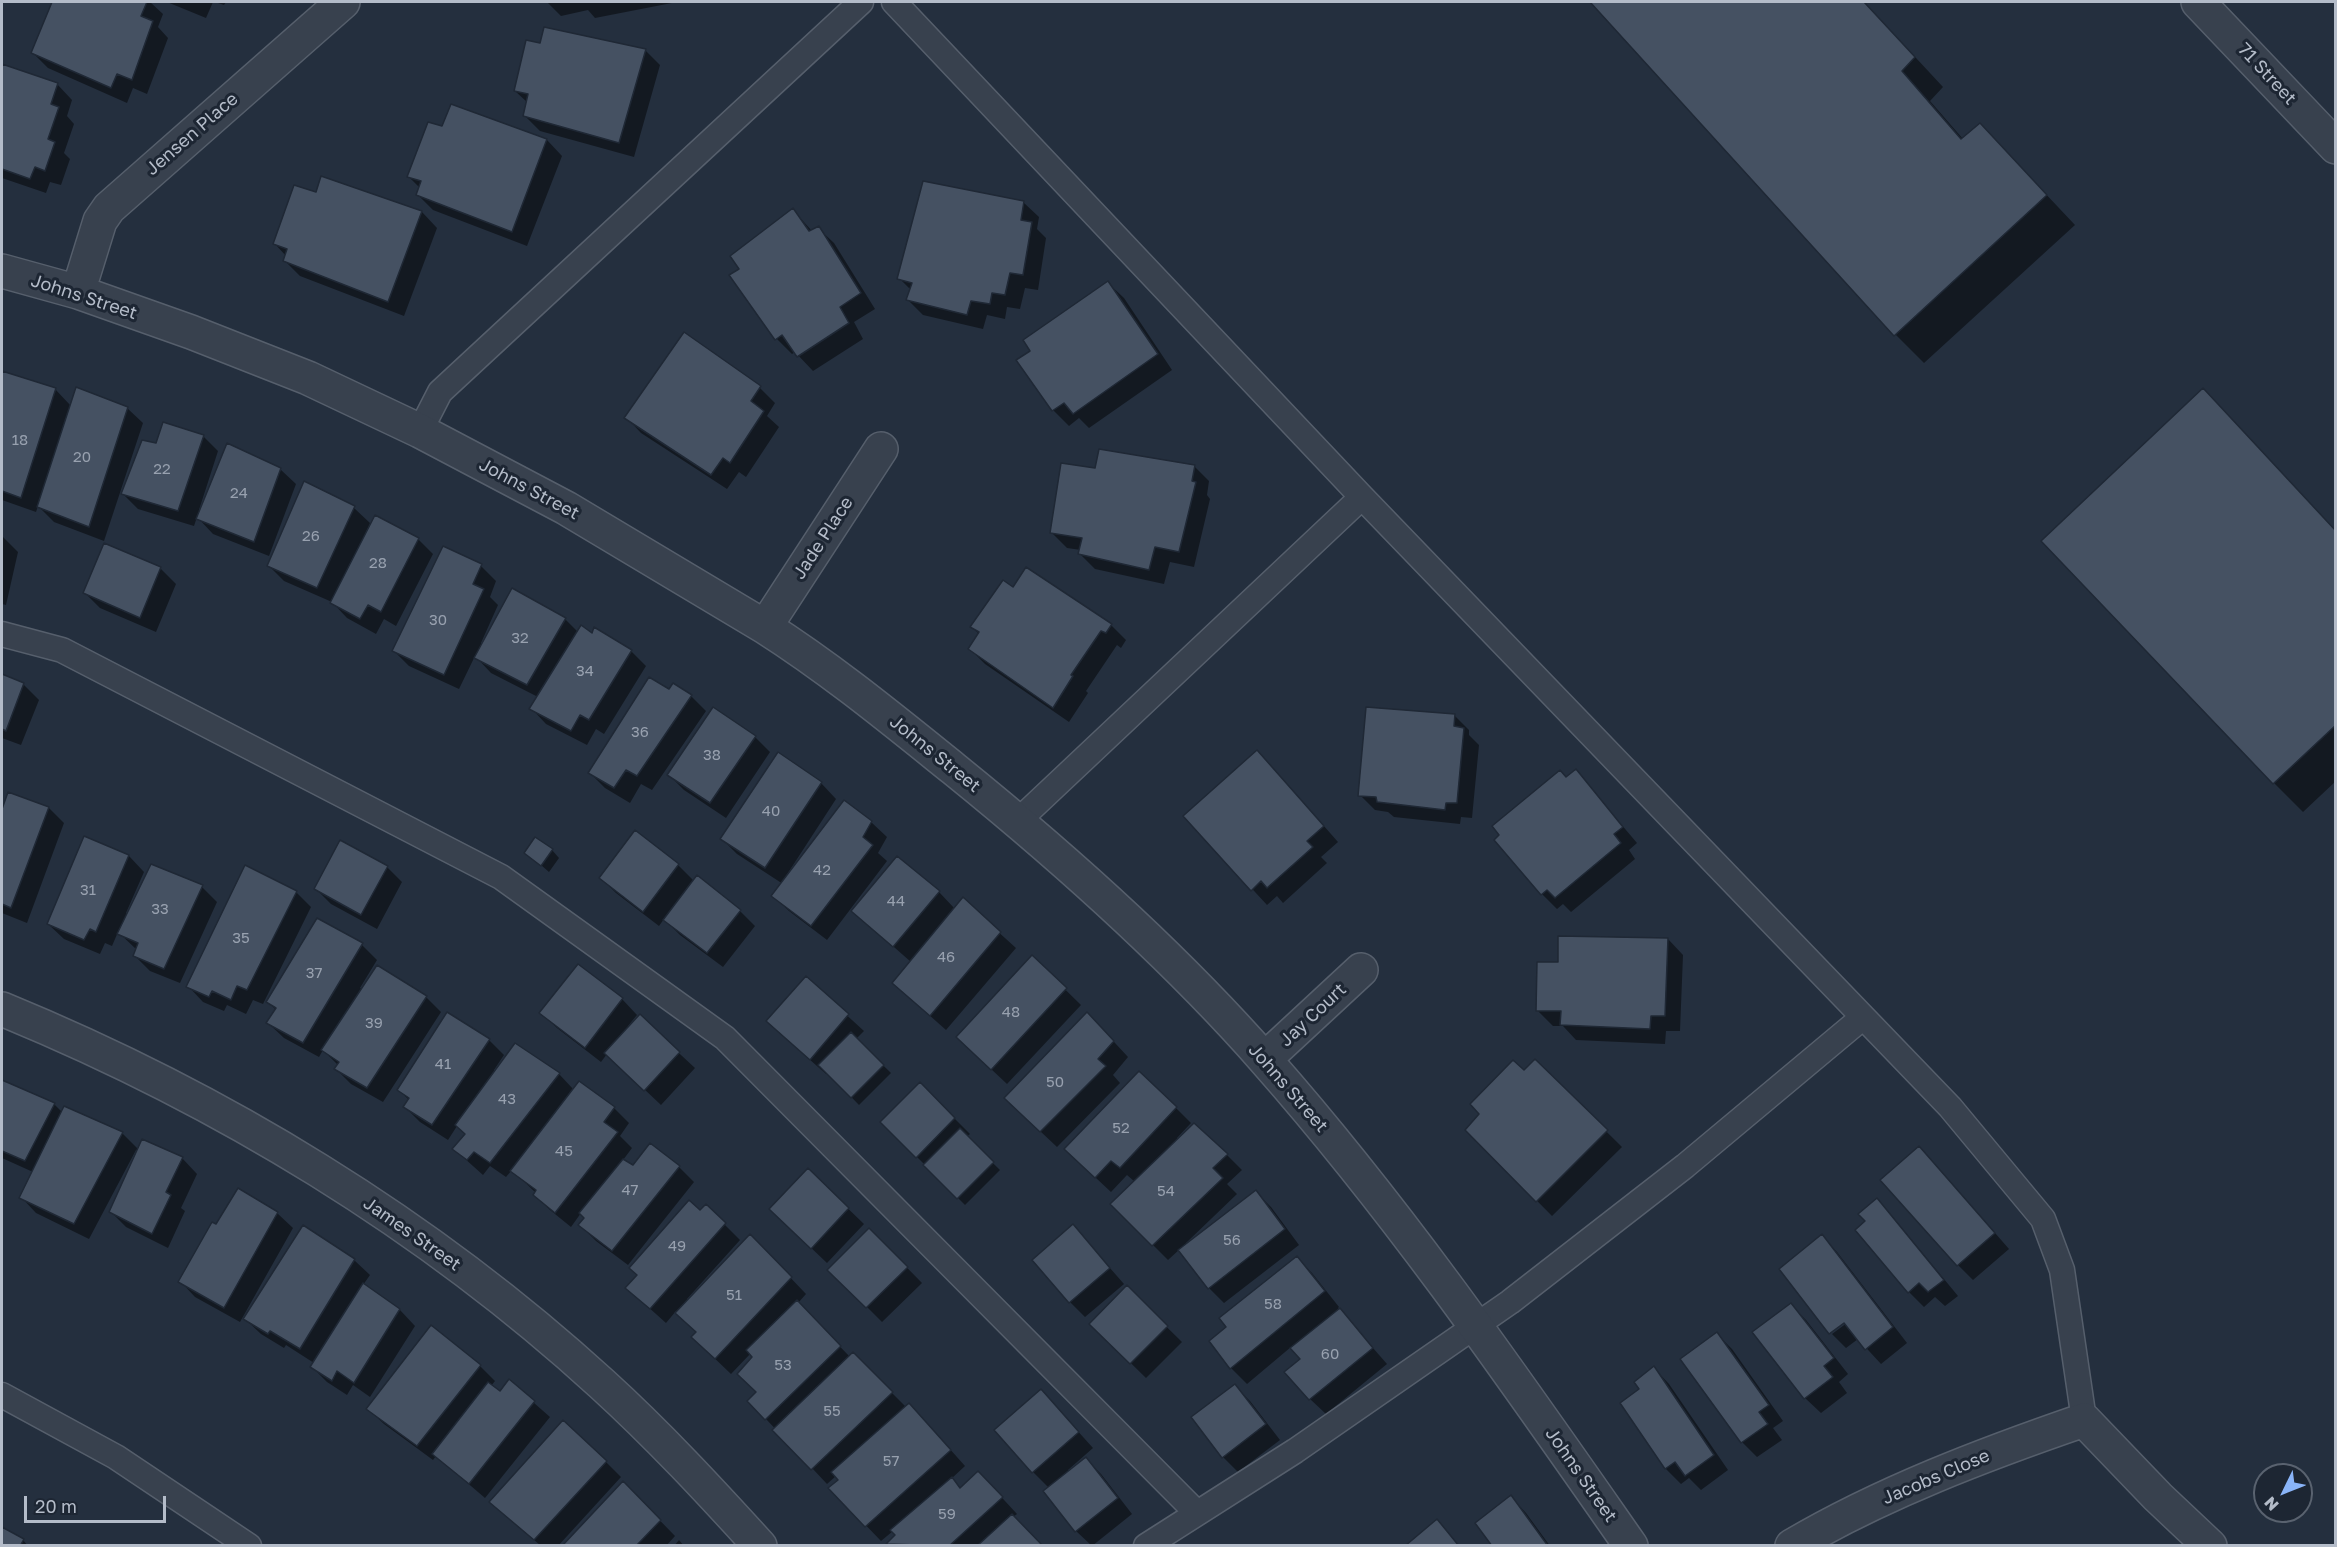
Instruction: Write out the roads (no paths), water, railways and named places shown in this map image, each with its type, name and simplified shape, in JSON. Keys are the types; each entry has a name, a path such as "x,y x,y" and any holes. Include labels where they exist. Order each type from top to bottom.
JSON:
{"street":[{"name":"Jensen Place","path":"78,292 100,221 109,208 343,2"},
{"name":"71 Street","path":"2198,2 2336,147"},
{"name":"Johns Street","path":"2,271 78,292 191,332 308,378 420,431 566,508 765,627 903,728 1018,821 1100,893 1186,975 1265,1059 1389,1209 1477,1326 1631,1545"},
{"name":"Jade Place","path":"765,627 881,449"},
{"name":"Jay Court","path":"1265,1059 1361,970"},
{"name":"James Street","path":"2,1009 210,1106 344,1186 438,1250 516,1310 602,1384 688,1469 760,1545"},
{"name":"Jacobs Close","path":"1792,1545 1823,1527 1887,1497 2025,1440 2084,1420"},
{"path":"2084,1420 2158,1497 2211,1545"}],"lane":[{"path":"420,431 440,392 861,2"},
{"path":"894,2 1362,497 1950,1107 2043,1219 2062,1270 2084,1420"},
{"path":"1018,821 1362,497"},
{"path":"2,634 62,650 501,877 725,1038 1196,1512"},
{"path":"1146,1545 1296,1451 1477,1326 1685,1166 1862,1018"},
{"path":"2,1395 116,1457 249,1545"}]}
